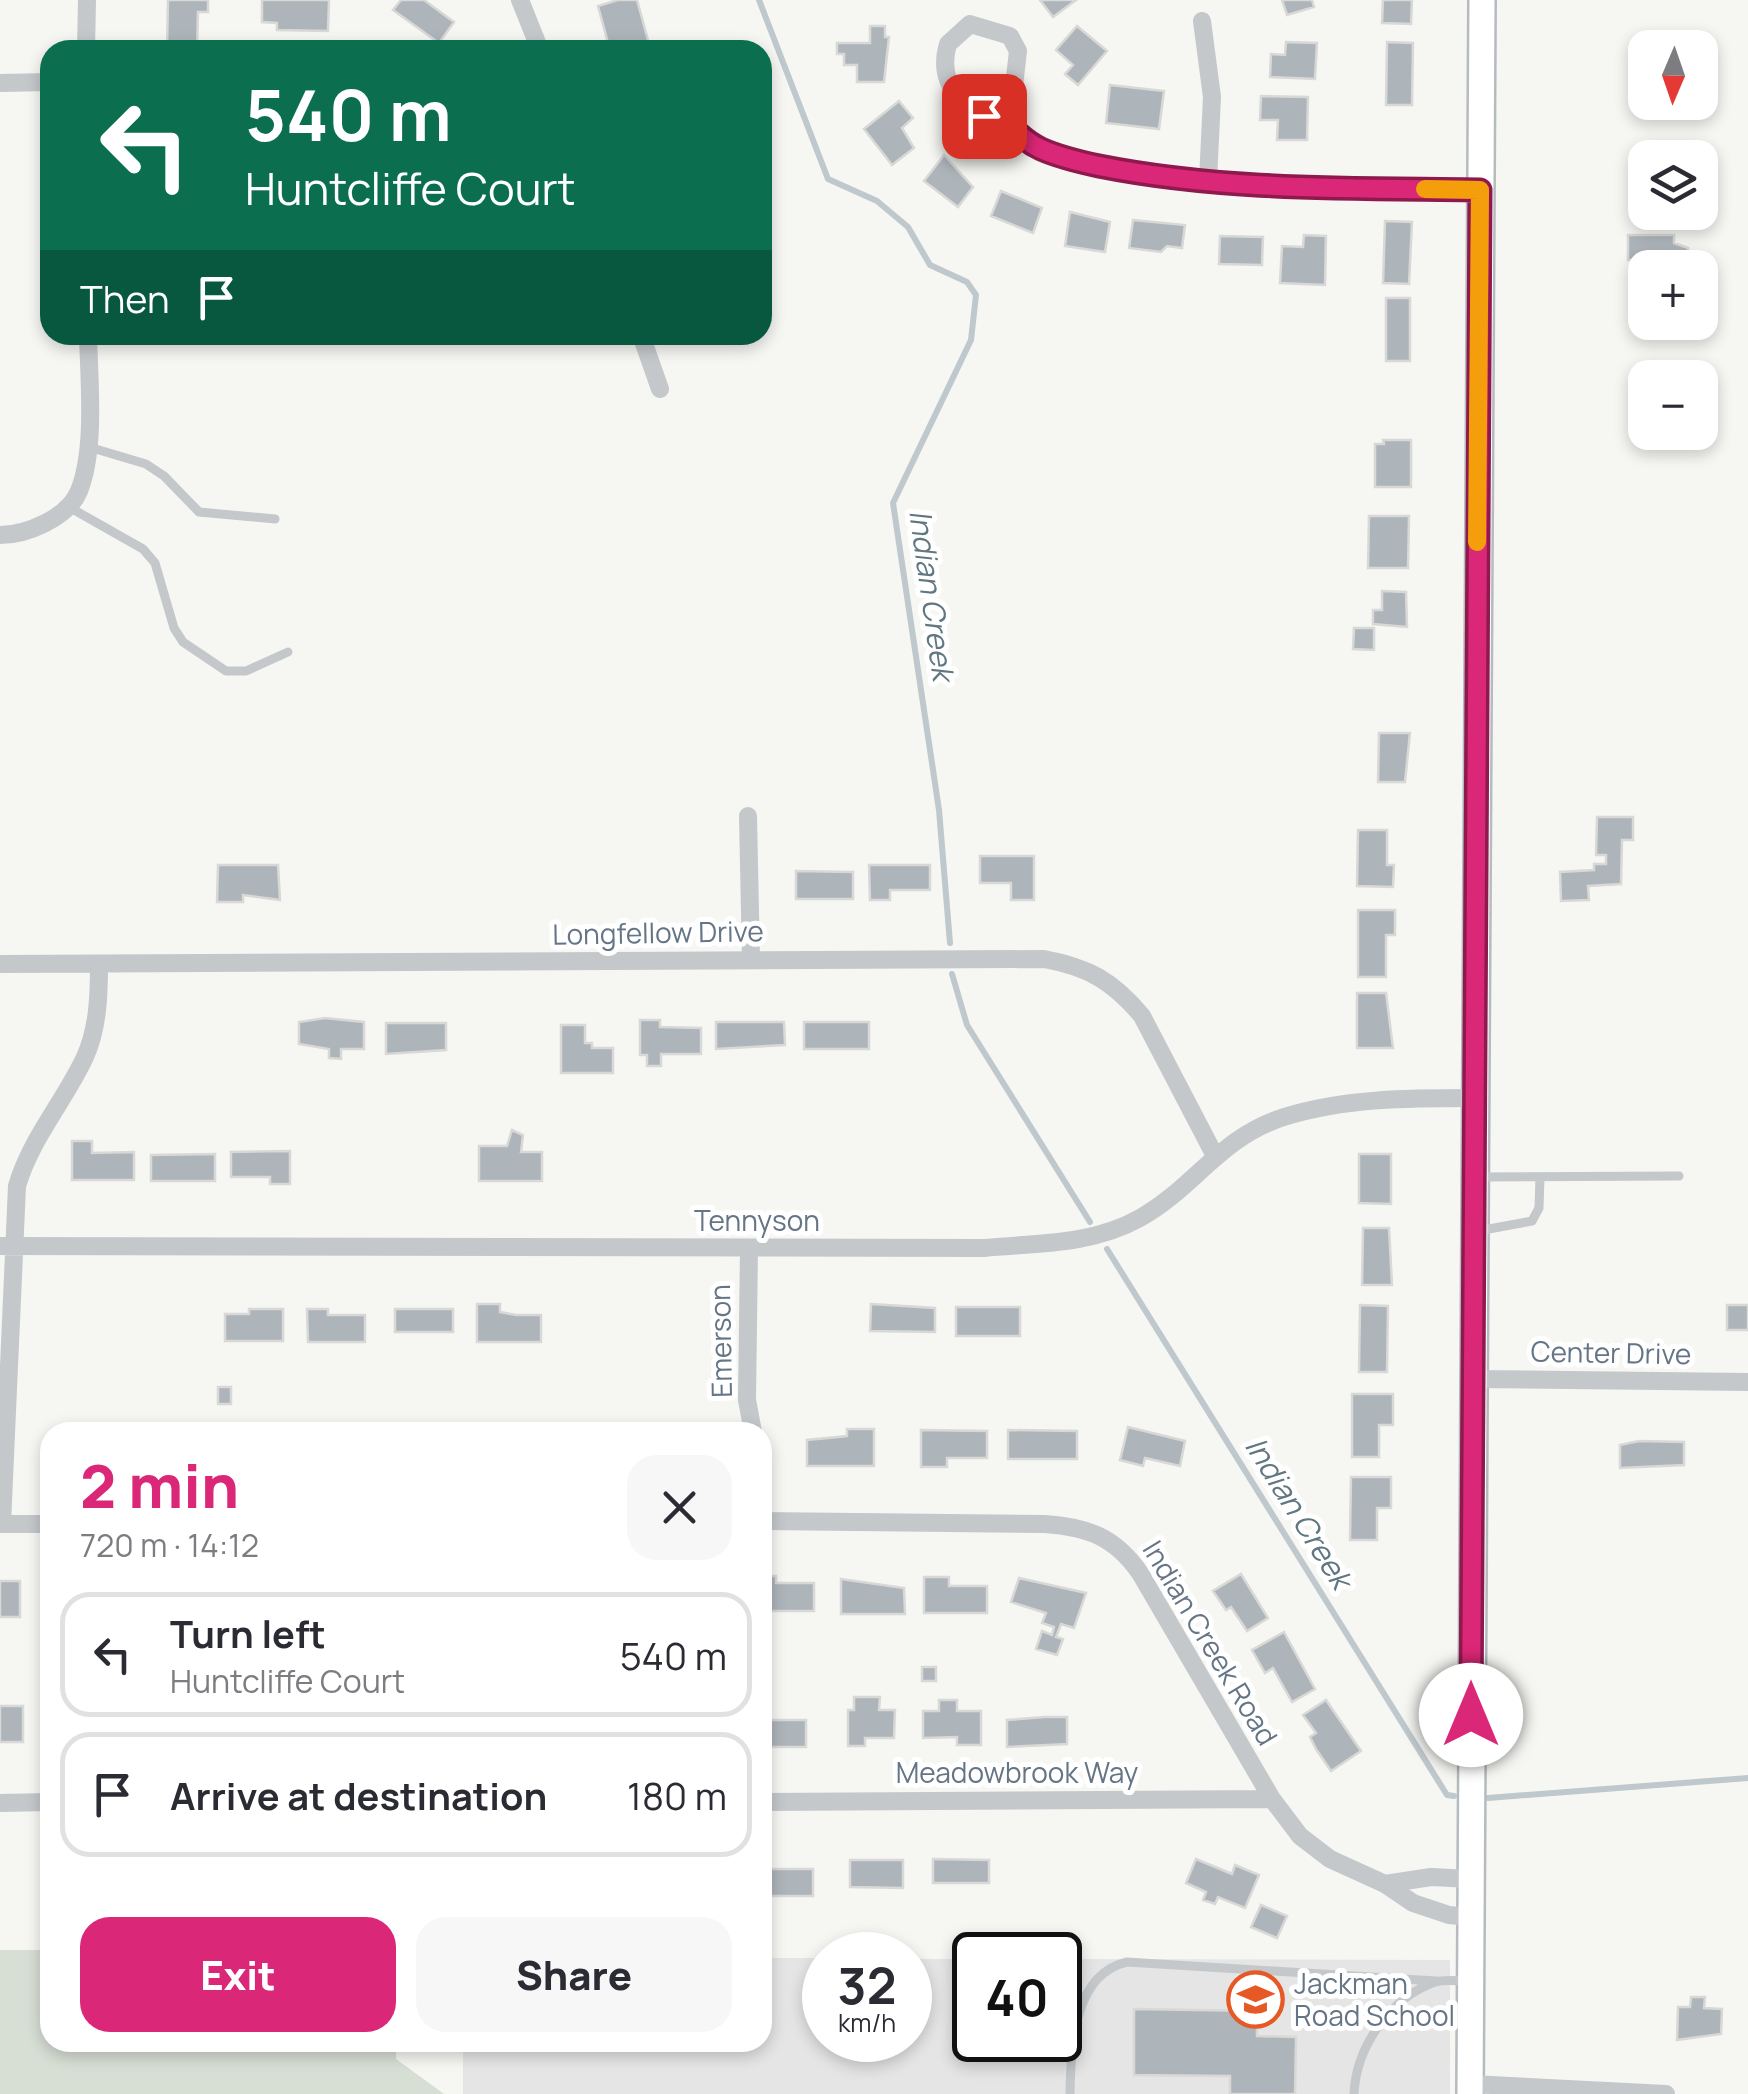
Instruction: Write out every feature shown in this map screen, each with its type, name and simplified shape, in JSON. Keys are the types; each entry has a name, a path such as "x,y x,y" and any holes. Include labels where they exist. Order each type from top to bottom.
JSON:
{"street":[{"path":"86,40 87,0"},
{"path":"520,0 536,40"},
{"path":"1482,0 1470,2089 1666,2094"},
{"path":"1202,20 1212,98 1208,180"},
{"path":"1010,121 1018,51 1010,36 970,24 948,44 946,76 956,96 984,116 1010,121 1038,148 1065,158 1208,180 1282,186 1480,190"},
{"path":"0,83 40,82"},
{"path":"0,535 16,535 52,519 72,499 86,446 88,345"},
{"path":"644,345 660,389"},
{"path":"748,816 751,960"},
{"name":"Longfellow Drive","path":"0,964 1025,959 1077,965 1106,978 1142,1016 1214,1154"},
{"path":"40,1524 1,1524 9,1246 25,1160 86,1054 99,1000 99,966"},
{"name":"Tennyson","path":"9,1246 984,1248 1080,1240 1110,1233 1144,1216 1214,1154 1282,1118 1356,1102 1474,1098"},
{"name":"Emerson","path":"749,1248 747,1400 751,1422"},
{"name":"Center Drive","path":"1474,1379 1748,1382"},
{"name":"Indian Creek Road","path":"772,1521 1045,1524 1077,1526 1101,1535 1123,1548 1140,1572 1272,1799 1312,1848 1432,1910 1470,1917"},
{"name":"Meadowbrook Way","path":"772,1802 1272,1799"},
{"path":"0,1803 40,1802"},
{"path":"1385,1884 1431,1877 1470,1879"}],"lane":[{"path":"86,446 146,464 164,476 188,504 210,516 274,519"},
{"path":"72,499 143,549 155,563 174,628 198,652 235,673 288,652"},
{"path":"1474,1178 1679,1176"},
{"path":"1474,1231 1510,1228 1532,1221 1539,1208 1540,1177"},
{"path":"1070,2094 1077,2024 1096,1976 1108,1966 1127,1962 1470,1981"},
{"path":"1354,2094 1365,2043 1397,2007 1436,1982"}],"shaded area":[{"path":"0,1950 40,1950 40,2052 396,2052 396,2059 444,2094 0,2094"},
{"name":"Jackman Road School","path":"772,1958 802,1958 802,2062 932,2062 932,1959 952,1959 952,2062 1082,2062 1082,1959 1450,1960 1450,2094 463,2094 463,2052 772,2052"}],"building":[{"path":"168,0 208,0 208,12 198,12 197,40 167,40"},
{"path":"262,0 329,0 328,31 277,30 277,23 262,22"},
{"path":"401,0 424,0 454,22 441,40 435,40 393,10"},
{"path":"637,0 648,40 607,40 598,6"},
{"path":"1040,0 1076,0 1053,17"},
{"path":"1282,0 1312,0 1314,7 1287,15"},
{"path":"1383,0 1412,0 1411,24 1382,23"},
{"path":"870,26 885,26 885,37 889,37 884,82 857,82 857,65 844,65 844,54 837,54 837,43 870,43"},
{"path":"1077,26 1107,51 1078,85 1065,74 1073,65 1056,50"},
{"path":"1286,42 1317,43 1315,79 1270,77 1271,54 1285,55"},
{"path":"1387,42 1413,43 1412,105 1386,105"},
{"path":"1110,85 1164,91 1159,129 1106,123"},
{"path":"1261,96 1308,97 1307,140 1277,140 1278,120 1260,120"},
{"path":"899,101 913,118 902,128 914,148 892,165 864,129"},
{"path":"944,155 973,187 958,207 924,181"},
{"path":"1001,191 1042,208 1033,233 991,216"},
{"path":"1070,212 1110,222 1105,252 1065,246"},
{"path":"1133,220 1185,225 1182,248 1167,246 1161,252 1129,248"},
{"path":"1385,221 1412,222 1409,284 1383,283"},
{"path":"1304,235 1326,236 1325,285 1280,283 1282,246 1303,247"},
{"path":"1628,235 1674,235 1674,243 1688,248 1688,250 1628,250"},
{"path":"1220,236 1263,237 1262,265 1219,264"},
{"path":"1386,298 1410,298 1410,361 1386,361"},
{"path":"1383,440 1411,440 1411,487 1375,487 1375,444 1384,444"},
{"path":"1369,516 1409,516 1408,568 1368,568"},
{"path":"1382,591 1406,592 1407,627 1373,624 1373,610 1382,610"},
{"path":"1354,628 1374,628 1374,650 1353,649"},
{"path":"1379,733 1410,733 1405,782 1378,782"},
{"path":"1597,817 1633,817 1633,840 1622,840 1621,884 1588,886 1589,900 1561,901 1560,872 1594,870 1594,864 1606,864 1606,855 1596,855"},
{"path":"1358,830 1387,830 1387,865 1394,865 1393,887 1357,886"},
{"path":"980,856 1034,856 1034,900 1011,900 1011,883 980,883"},
{"path":"218,865 278,865 280,900 243,895 243,902 217,902"},
{"path":"869,865 930,865 930,890 890,890 890,900 870,900"},
{"path":"796,871 853,872 853,899 796,899"},
{"path":"1358,910 1395,910 1395,935 1386,935 1386,977 1358,977"},
{"path":"1357,993 1386,993 1393,1048 1357,1048"},
{"path":"325,1018 364,1022 364,1049 341,1049 341,1059 329,1058 329,1049 299,1044 299,1022"},
{"path":"640,1020 660,1020 660,1027 701,1028 701,1054 661,1054 661,1066 647,1066 647,1055 640,1055"},
{"path":"716,1022 784,1022 785,1045 716,1049"},
{"path":"804,1022 869,1022 869,1049 804,1049"},
{"path":"386,1023 446,1023 446,1050 386,1054"},
{"path":"561,1025 585,1025 585,1043 592,1043 592,1048 613,1048 613,1073 561,1073"},
{"path":"512,1130 523,1135 521,1152 542,1152 542,1181 479,1181 479,1146 507,1146"},
{"path":"72,1141 92,1141 92,1153 134,1152 134,1180 72,1180"},
{"path":"290,1151 290,1184 270,1184 270,1177 231,1177 231,1152"},
{"path":"215,1154 215,1181 151,1181 151,1155"},
{"path":"1359,1154 1391,1154 1391,1204 1359,1203"},
{"path":"1363,1228 1389,1228 1392,1285 1362,1285"},
{"path":"477,1304 500,1304 500,1312 516,1315 541,1315 541,1342 477,1342"},
{"path":"871,1304 935,1308 935,1332 870,1331"},
{"path":"1360,1305 1388,1306 1387,1372 1359,1372"},
{"path":"1727,1305 1748,1305 1748,1330 1727,1330"},
{"path":"956,1307 1020,1307 1020,1336 956,1336"},
{"path":"249,1309 283,1309 283,1341 225,1341 225,1314 249,1314"},
{"path":"307,1309 328,1309 328,1315 365,1315 365,1342 308,1342"},
{"path":"395,1309 453,1309 453,1332 395,1332"},
{"path":"218,1387 231,1387 231,1404 218,1404"},
{"path":"1352,1394 1393,1394 1393,1425 1379,1425 1379,1457 1352,1457"},
{"path":"1128,1427 1185,1441 1180,1466 1145,1458 1143,1466 1120,1460"},
{"path":"847,1429 874,1429 874,1466 807,1466 807,1440 847,1436"},
{"path":"921,1430 987,1431 987,1458 947,1458 947,1467 921,1467"},
{"path":"1008,1430 1077,1431 1077,1459 1008,1459"},
{"path":"1639,1441 1684,1442 1684,1465 1620,1468 1620,1445"},
{"path":"1351,1477 1391,1477 1391,1508 1377,1508 1377,1540 1350,1540"},
{"path":"1241,1574 1268,1618 1247,1631 1231,1607 1226,1610 1213,1591"},
{"path":"772,1576 776,1576 776,1583 814,1583 814,1611 772,1611"},
{"path":"924,1577 949,1577 949,1586 987,1586 987,1613 924,1613"},
{"path":"1019,1578 1086,1593 1074,1628 1061,1624 1056,1637 1063,1639 1057,1655 1036,1649 1042,1631 1052,1635 1054,1627 1042,1623 1046,1613 1011,1602"},
{"path":"841,1579 904,1588 905,1614 841,1614"},
{"path":"0,1581 20,1581 20,1617 0,1617"},
{"path":"1284,1632 1315,1689 1292,1702 1273,1668 1265,1673 1252,1650"},
{"path":"922,1667 936,1667 936,1681 922,1681"},
{"path":"854,1697 880,1697 879,1710 895,1710 894,1738 865,1738 865,1746 848,1746 848,1710 854,1710"},
{"path":"939,1700 957,1700 957,1711 981,1711 981,1745 957,1745 957,1737 923,1738 923,1711 939,1711"},
{"path":"1326,1700 1361,1751 1331,1771 1310,1737 1316,1733 1303,1715"},
{"path":"0,1706 23,1706 23,1742 0,1742"},
{"path":"1067,1717 1067,1744 1007,1747 1007,1720"},
{"path":"772,1720 806,1720 806,1747 772,1747"},
{"path":"933,1859 989,1860 989,1883 933,1883"},
{"path":"1196,1859 1232,1874 1235,1865 1259,1875 1245,1908 1218,1897 1215,1904 1203,1900 1206,1892 1186,1883"},
{"path":"850,1860 903,1860 903,1888 850,1887"},
{"path":"772,1869 813,1869 813,1896 772,1896"},
{"path":"1261,1905 1287,1916 1277,1938 1251,1927"},
{"path":"1691,1997 1705,1997 1704,2008 1722,2009 1721,2034 1677,2040 1678,2007 1690,2007"},
{"path":"1134,2009 1257,2011 1257,2036 1296,2037 1295,2094 1230,2094 1230,2076 1134,2075"}],"waterway":[{"name":"Indian Creek","path":"759,0 828,179 877,201 908,227 930,265 967,282 976,295 971,340 893,503 939,810 950,943"},
{"name":"Indian Creek","path":"952,974 967,1025 1090,1222"},
{"name":"Indian Creek","path":"1107,1249 1447,1795 1454,1796"},
{"name":"Indian Creek","path":"1488,1798 1748,1778"}],"slow traffic":[{"path":"1425,189 1480,190 1477,542"}],"place":[{"name":"Jackman Road School","path":"1255,2000"}],"route":[{"path":"984,116 1010,121 1038,148 1065,158 1178,178 1282,186 1480,190 1471,1715"}]}
